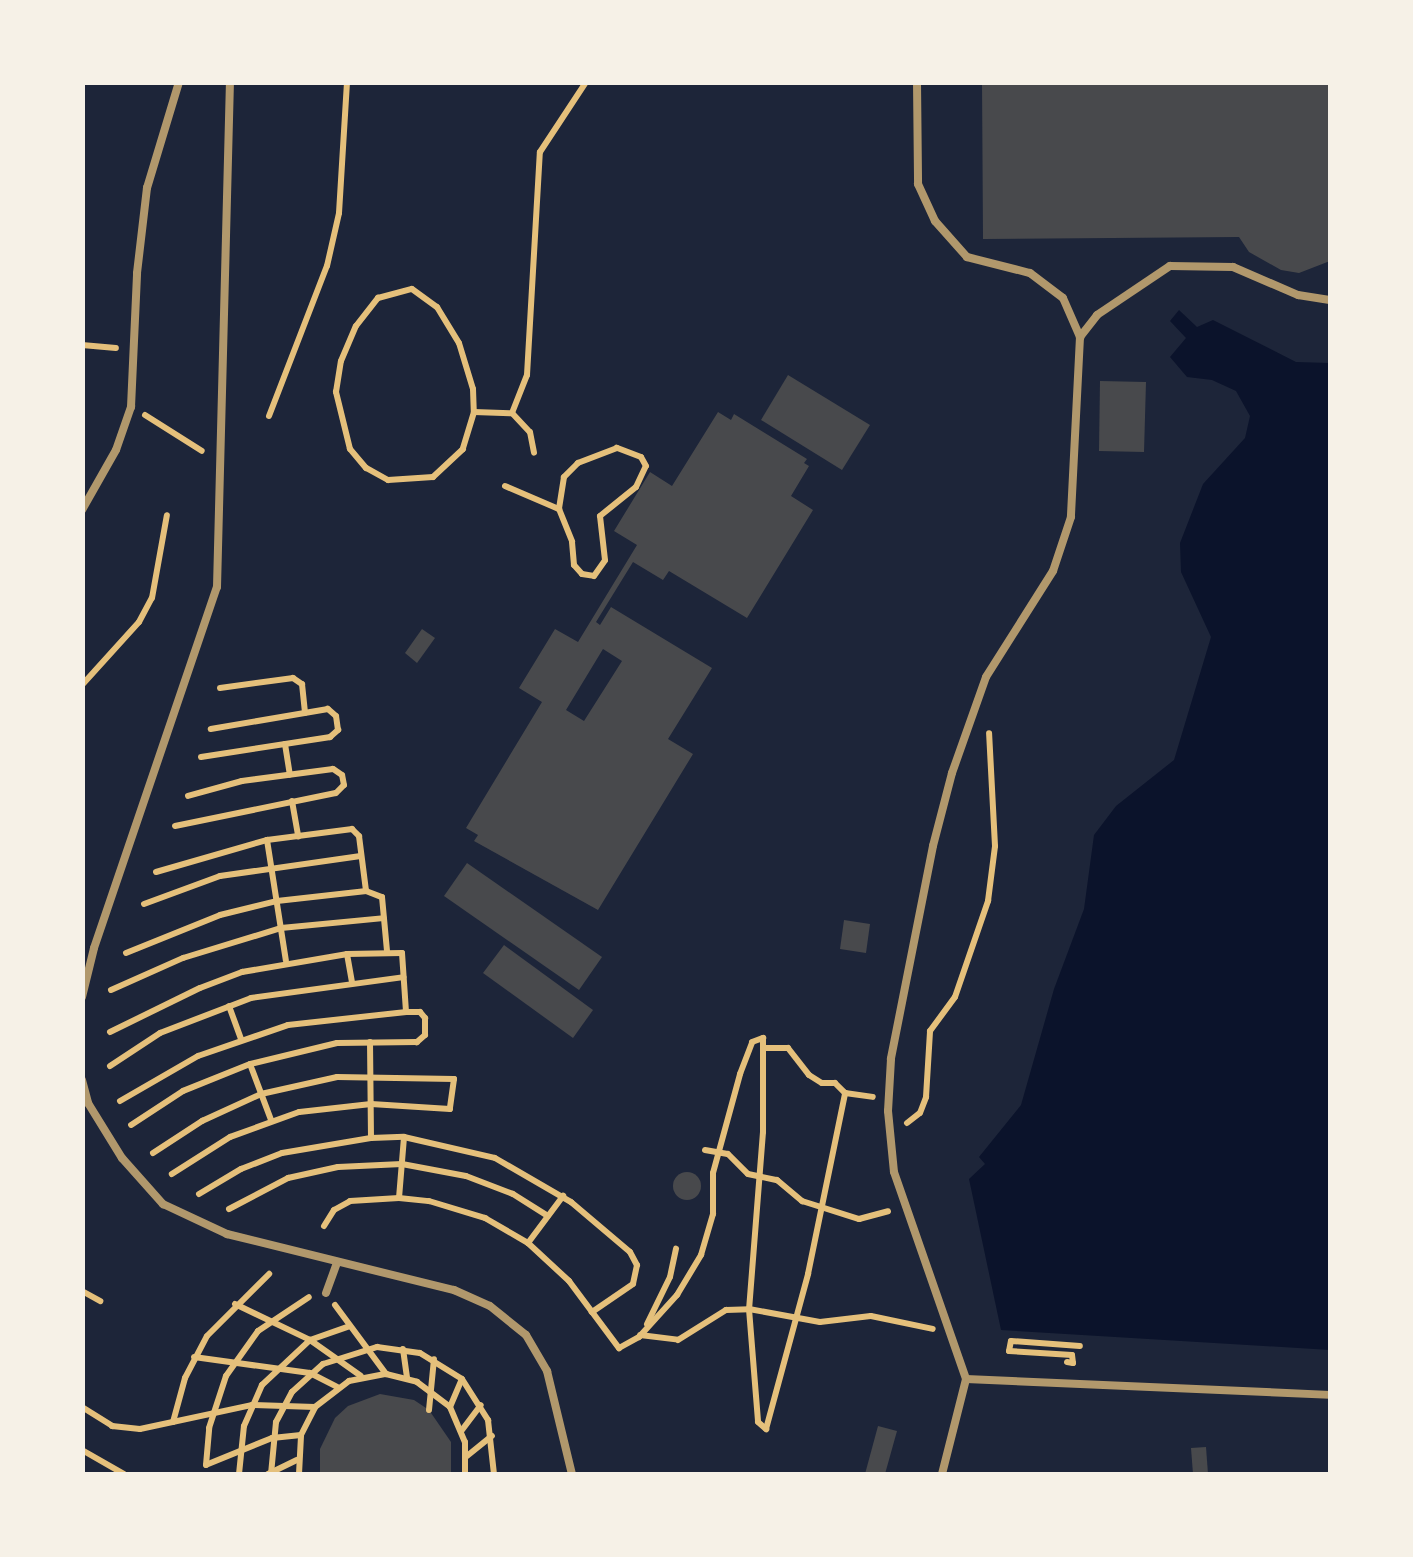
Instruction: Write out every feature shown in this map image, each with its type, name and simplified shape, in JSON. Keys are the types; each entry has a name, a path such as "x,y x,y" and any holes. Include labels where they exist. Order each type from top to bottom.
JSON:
{"lane":[{"path":"82,510 116,450 131,407 147,188 179,82"},
{"path":"82,996 94,948 217,587 230,82"},
{"path":"917,82 918,184 935,221 967,258 1030,273 1064,298 1080,337 1071,516 1054,572 986,677 952,773 933,846 892,1059 889,1125 904,1207 966,1378 942,1474"},
{"path":"1080,337 1097,314 1170,266 1233,267 1298,295 1330,300"},
{"path":"82,1080 88,1103 122,1158 164,1204 227,1234 454,1290 490,1306 526,1335 546,1371 572,1474"},
{"path":"326,1293 337,1262"},
{"path":"966,1378 1330,1395"}],"path":[{"path":"269,416 327,266 339,213 346,82"},
{"path":"512,414 527,374 540,152 586,82"},
{"path":"412,288 436,307 467,364 474,412 463,449 433,476 388,480 366,468 350,450 341,426 336,392 341,361 356,326 378,298 412,288"},
{"path":"82,345 133,348"},
{"path":"474,412 512,414 530,432 534,453"},
{"path":"158,422 192,444"},
{"path":"504,486 558,509 572,542 574,565 588,577 598,574 606,544 600,516 636,487 646,466 642,457 617,448 578,462 564,478 558,509"},
{"path":"82,685 139,622 152,598 166,515"},
{"path":"220,688 293,678 302,684 305,714"},
{"path":"201,757 330,737 338,730 336,716 328,710 211,729"},
{"path":"889,1125 907,1123 920,1113 926,1097 930,1031 955,996 988,902 995,846 988,714"},
{"path":"285,744 290,774"},
{"path":"174,826 336,793 344,785 342,776 333,769 188,796"},
{"path":"292,801 298,836"},
{"path":"156,872 266,840 352,829 359,836 366,891"},
{"path":"266,840 286,961"},
{"path":"144,904 220,876 361,856"},
{"path":"126,953 173,931 276,901 366,891 382,898 387,952"},
{"path":"111,990 183,958 281,928 384,918"},
{"path":"110,1032 200,988 286,961 348,954 402,952 406,1012"},
{"path":"348,954 352,982"},
{"path":"110,1066 160,1034 229,1006 300,988 404,977"},
{"path":"229,1006 241,1039"},
{"path":"120,1100 173,1069 241,1039 288,1025 406,1012 420,1012 425,1018 424,1035 417,1042 336,1043 250,1064 183,1091 131,1126"},
{"path":"324,1226 334,1210 350,1202 398,1198 459,1209 528,1243 569,1281 619,1348 640,1337 676,1295 701,1255 713,1214 713,1173 752,1042 763,1038 749,1309 758,1422 766,1429 823,1207 845,1093"},
{"path":"370,1042 371,1138"},
{"path":"763,1048 788,1048 810,1074 822,1083 835,1083 845,1093 889,1099"},
{"path":"250,1064 272,1120"},
{"path":"153,1153 202,1122 262,1094 337,1077 454,1080 450,1109 336,1105 272,1120 230,1136 172,1174"},
{"path":"398,1198 404,1137"},
{"path":"199,1194 241,1169 282,1153 371,1138 404,1137 495,1158 588,1214 637,1264 633,1284 592,1312"},
{"path":"705,1150 720,1152 748,1174 777,1180 802,1201 860,1219 904,1207"},
{"path":"229,1209 288,1178 338,1167 402,1164 466,1176 513,1194 548,1216"},
{"path":"528,1243 563,1196"},
{"path":"640,1337 670,1276 676,1249"},
{"path":"173,1422 194,1357 234,1304 268,1274"},
{"path":"82,1291 100,1301"},
{"path":"301,1435 272,1438 206,1465 213,1412 236,1360 273,1320 306,1298 326,1293 386,1374"},
{"path":"234,1304 310,1340 362,1377"},
{"path":"640,1337 678,1340 726,1310 749,1309 820,1322 871,1316 949,1332"},
{"path":"239,1474 240,1450 252,1405 277,1368 310,1340 350,1326"},
{"path":"1006,1359 1074,1363 1072,1354 1009,1350 1011,1341 1080,1346"},
{"path":"270,1474 272,1438 284,1405 310,1374 335,1357 366,1348 403,1348 434,1359 462,1379 481,1405 493,1436 494,1474"},
{"path":"403,1348 407,1378"},
{"path":"194,1357 236,1360 310,1374 338,1386"},
{"path":"430,1410 434,1359"},
{"path":"299,1474 301,1435 315,1407 338,1386 386,1374 429,1388 450,1408 462,1430 467,1456 465,1474"},
{"path":"450,1408 462,1379"},
{"path":"82,1408 112,1426 140,1429 252,1405 315,1407"},
{"path":"462,1430 481,1405"},
{"path":"467,1456 493,1436"},
{"path":"82,1450 124,1474"},
{"path":"270,1474 297,1460"}],"shaded area":[{"path":"83,83 1330,83 1330,1474 83,1474"},
{"path":"1179,310 1197,327 1213,320 1296,362 1330,363 1330,1350 1001,1330 969,1179 985,1164 979,1157 1021,1105 1054,989 1084,909 1094,835 1116,806 1174,760 1211,637 1181,572 1180,543 1203,484 1245,438 1250,416 1236,391 1212,380 1187,377 1170,357 1186,338 1170,321"}],"building":[{"path":"982,82 1330,82 1330,261 1299,273 1281,270 1249,252 1239,237 983,239"},
{"path":"788,375 870,425 842,470 761,420"},
{"path":"1100,381 1146,382 1144,452 1099,451"},
{"path":"718,412 731,420 734,414 807,459 804,463 809,466 791,496 813,510 747,618 669,571 663,580 633,562 596,622 600,625 611,607 712,668 668,739 693,754 598,910 474,841 478,835 466,828 542,702 519,688 555,629 578,642 637,545 614,531 650,472 672,486","holes":["603,649 622,661 584,721 566,710"]},
{"path":"422,629 435,638 417,663 405,653"},
{"path":"467,863 602,957 579,990 444,896"},
{"path":"844,920 870,924 866,953 840,949"},
{"path":"504,945 593,1010 573,1038 483,973"},
{"path":"687,1172 697,1176 701,1186 697,1196 687,1200 677,1196 673,1186 677,1176"},
{"path":"380,1394 414,1400 429,1410 451,1442 451,1474 320,1474 320,1449 335,1418 348,1406"},
{"path":"878,1426 897,1431 885,1474 865,1474"},
{"path":"1206,1447 1208,1474 1193,1474 1191,1448"}]}
